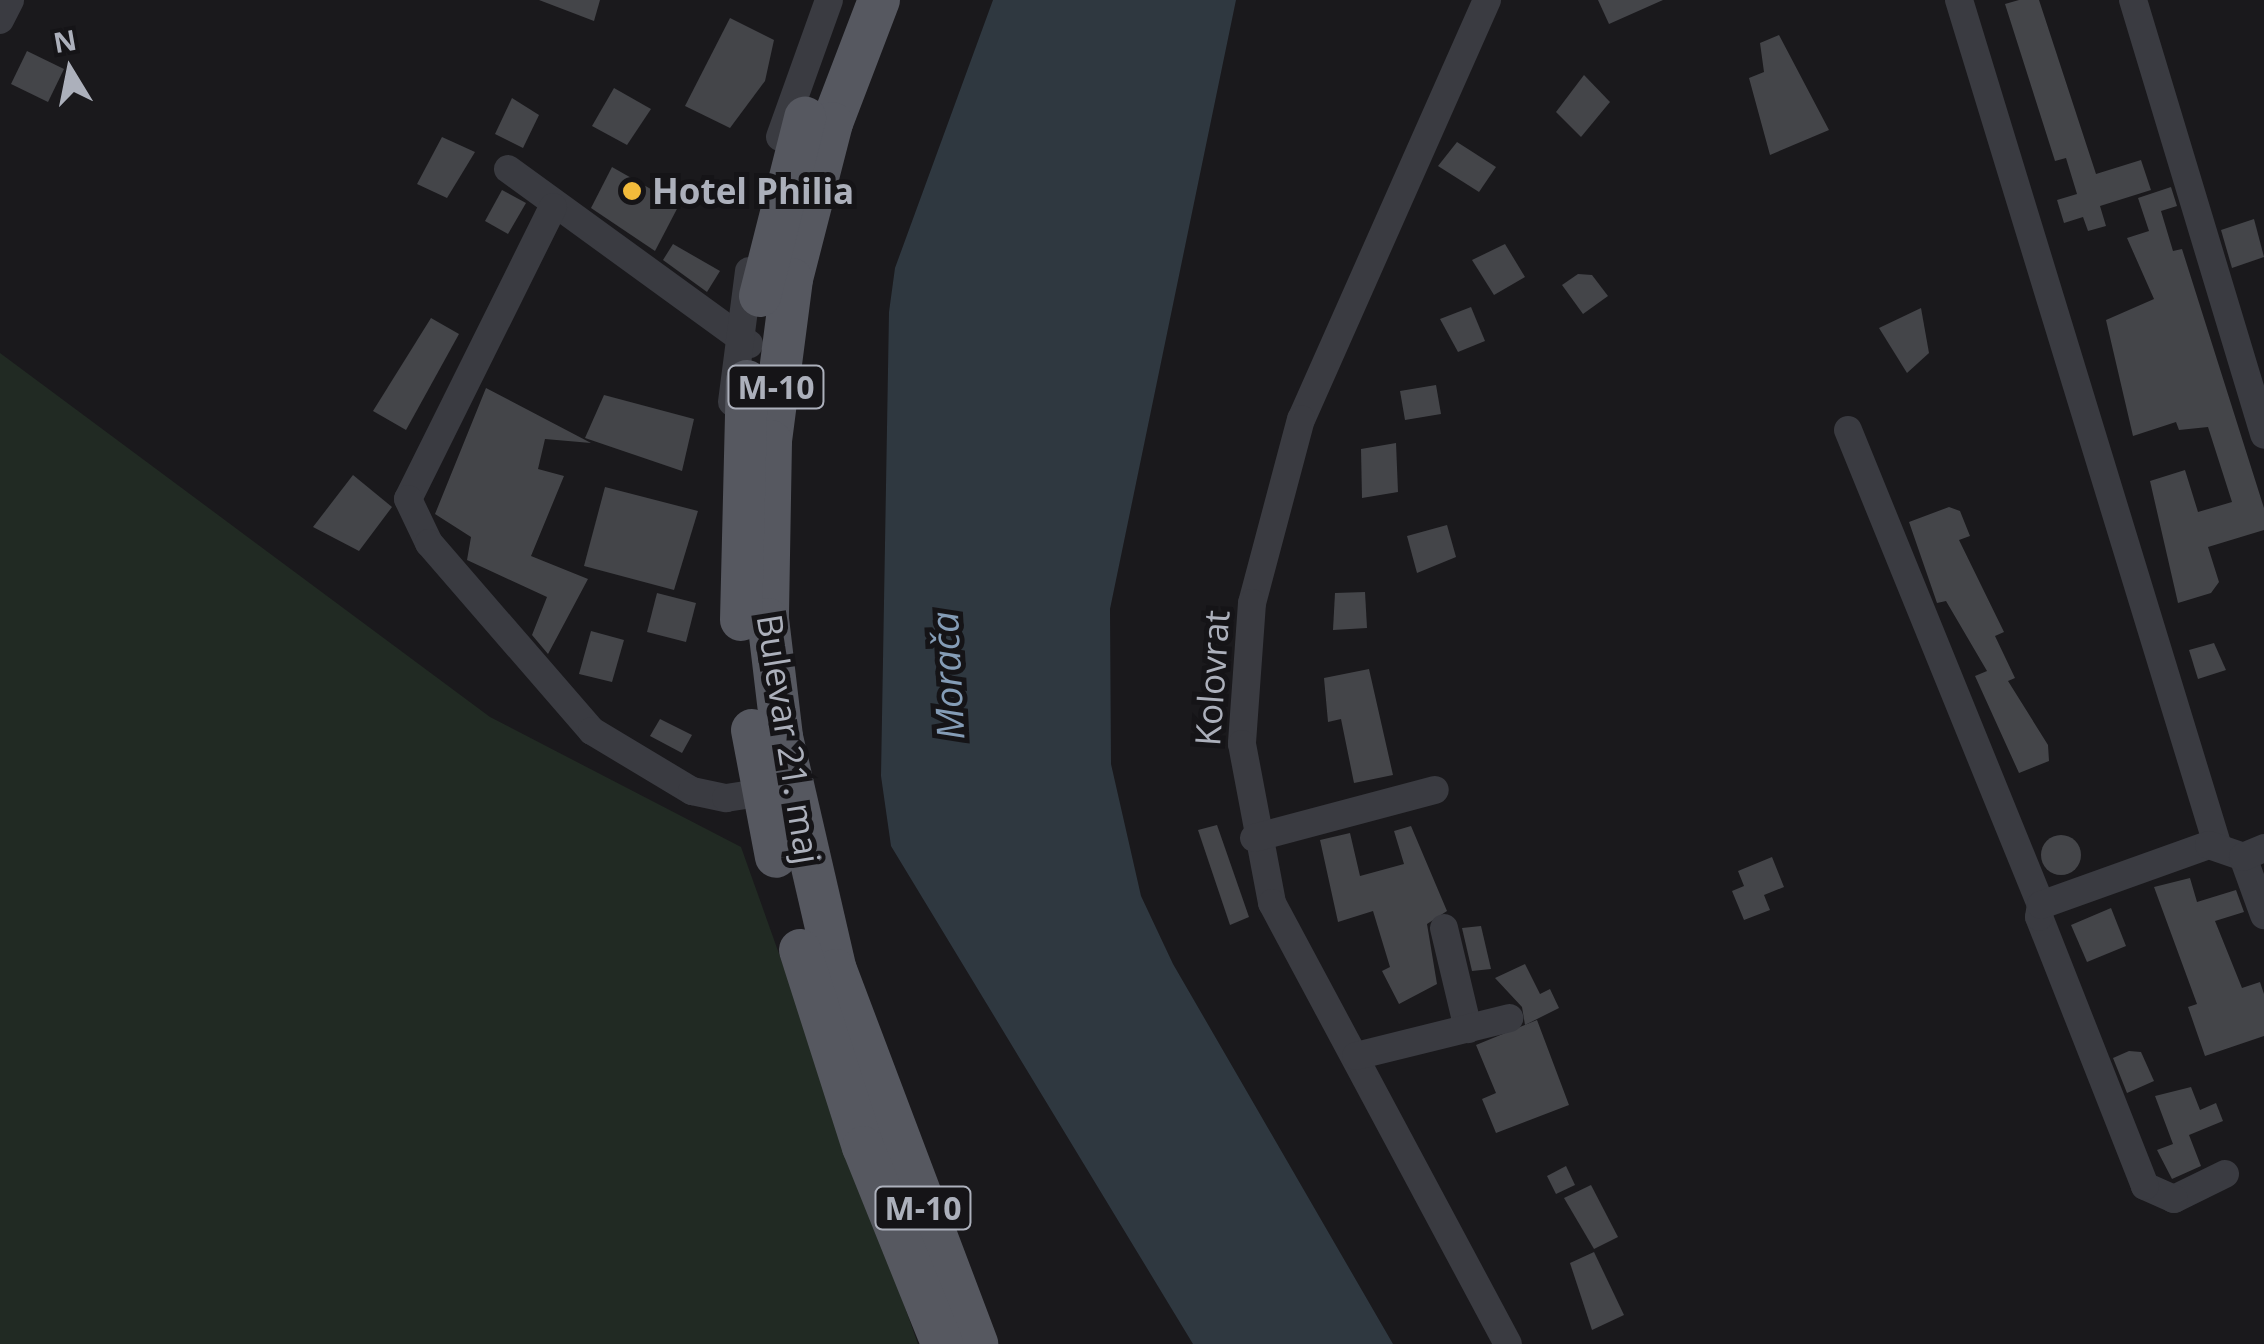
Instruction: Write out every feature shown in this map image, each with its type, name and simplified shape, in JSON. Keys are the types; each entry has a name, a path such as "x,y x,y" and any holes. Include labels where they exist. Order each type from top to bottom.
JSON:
{"main road":[{"name":"Bulevar 21. maj","path":"847,0 782,190 744,340 738,498 742,646 778,790 832,1058 942,1344"},
{"name":"Bulevar 21. maj","path":"879,0 818,170 775,394 768,619 778,790 856,1033 977,1344"}],"street":[{"path":"0,20 10,0"},
{"path":"508,170 553,207 744,340 776,151 828,0"},
{"name":"Kolovrat","path":"1487,0 1349,296 1282,486 1244,669 1254,838 1294,952 1356,1056 1508,1344"},
{"path":"1959,0 2264,915"},
{"path":"2133,0 2264,436"},
{"path":"553,207 408,499 429,543 592,731 692,791 778,790"},
{"path":"1848,430 2041,904 2040,927 2145,1186 2174,1200 2225,1174"},
{"path":"1254,838 1434,790"},
{"path":"2041,904 2241,850"},
{"path":"1444,928 1468,1029"},
{"path":"1356,1056 1509,1018"}],"shaded area":[{"path":"0,353 490,717 741,847 918,1344 0,1344"}],"water":[{"name":"Morača","path":"993,0 1236,0 1110,609 1111,764 1141,896 1173,964 1393,1344 1193,1344 891,846 881,776 889,312 895,268"}],"building":[{"path":"539,0 600,0 594,21"},
{"path":"1598,0 1663,0 1609,24"},
{"path":"2039,0 2096,174 2141,160 2151,190 2100,206 2106,226 2088,231 2083,217 2064,223 2057,200 2077,194 2066,158 2055,161 2005,4"},
{"path":"730,18 774,40 765,81 730,128 685,106"},
{"path":"1779,35 1829,130 1770,155 1749,78 1764,72 1760,43"},
{"path":"27,51 64,69 48,102 11,84"},
{"path":"1584,75 1610,102 1581,137 1556,112"},
{"path":"614,88 651,109 627,145 592,126"},
{"path":"512,98 539,115 523,148 495,134"},
{"path":"442,137 475,152 447,198 417,184"},
{"path":"1457,142 1496,167 1479,192 1438,166"},
{"path":"612,167 679,205 655,251 591,208"},
{"path":"2171,187 2177,206 2161,211 2173,251 2182,249 2264,508 2264,530 2208,547 2219,582 2211,593 2178,603 2150,481 2185,470 2198,512 2232,502 2208,427 2179,430 2176,422 2133,436 2106,320 2154,299 2127,238 2149,231 2138,198"},
{"path":"502,190 526,203 508,234 485,221"},
{"path":"2254,219 2264,257 2232,268 2221,230"},
{"path":"673,244 720,271 707,292 663,260"},
{"path":"1505,244 1525,277 1494,295 1472,260"},
{"path":"1578,274 1592,275 1608,296 1583,314 1562,285"},
{"path":"1471,307 1485,341 1458,352 1440,319"},
{"path":"1921,308 1929,353 1907,373 1879,328"},
{"path":"431,318 459,334 406,430 373,411"},
{"path":"1436,385 1441,414 1405,420 1400,391"},
{"path":"486,388 591,443 545,439 538,469 564,476 531,556 588,579 548,654 532,635 547,597 467,560 471,537 435,514"},
{"path":"604,395 694,419 682,471 585,438"},
{"path":"1396,443 1398,492 1362,498 1361,449"},
{"path":"353,475 392,507 359,551 313,527"},
{"path":"605,487 698,511 674,590 584,566"},
{"path":"1949,507 1960,511 1970,536 1959,540 2004,632 1995,636 2015,678 2008,681 2048,745 2049,761 2019,773 1975,676 1987,671 1946,601 1937,603 1909,522"},
{"path":"1447,525 1456,557 1417,573 1407,536"},
{"path":"1365,592 1367,628 1333,630 1335,593"},
{"path":"657,593 696,603 686,642 647,632"},
{"path":"591,631 624,640 612,682 579,674"},
{"path":"2214,643 2226,670 2198,679 2189,650"},
{"path":"1369,669 1393,775 1354,783 1341,719 1328,722 1324,678"},
{"path":"660,719 692,735 682,753 650,736"},
{"path":"1217,825 1249,917 1230,925 1198,830"},
{"path":"1411,826 1447,911 1427,924 1437,984 1399,1004 1382,971 1390,967 1373,911 1338,922 1320,840 1350,833 1360,876 1404,864 1394,831"},
{"path":"2061,835 2075,841 2081,855 2075,869 2061,875 2047,869 2041,855 2047,841"},
{"path":"1772,857 1784,887 1764,895 1770,910 1744,920 1732,891 1744,886 1738,871"},
{"path":"2190,878 2197,902 2236,890 2244,912 2215,921 2242,988 2260,982 2264,994 2264,1036 2205,1056 2188,1007 2197,1004 2154,887"},
{"path":"2111,908 2126,946 2087,962 2071,925"},
{"path":"1481,926 1491,969 1472,971 1462,928"},
{"path":"1525,964 1540,994 1550,989 1559,1008 1525,1025 1522,1007 1495,978"},
{"path":"1537,1020 1569,1105 1496,1133 1482,1099 1496,1093 1476,1045"},
{"path":"2129,1051 2141,1052 2154,1081 2127,1093 2113,1058"},
{"path":"2191,1087 2200,1110 2216,1103 2223,1121 2189,1135 2201,1166 2172,1179 2157,1150 2173,1144 2155,1096"},
{"path":"1566,1166 1575,1185 1556,1194 1547,1176"},
{"path":"1591,1185 1618,1237 1594,1249 1564,1198"},
{"path":"1594,1252 1624,1315 1592,1330 1570,1263"}],"place":[{"name":"Hotel Philia","path":"632,191"}]}
